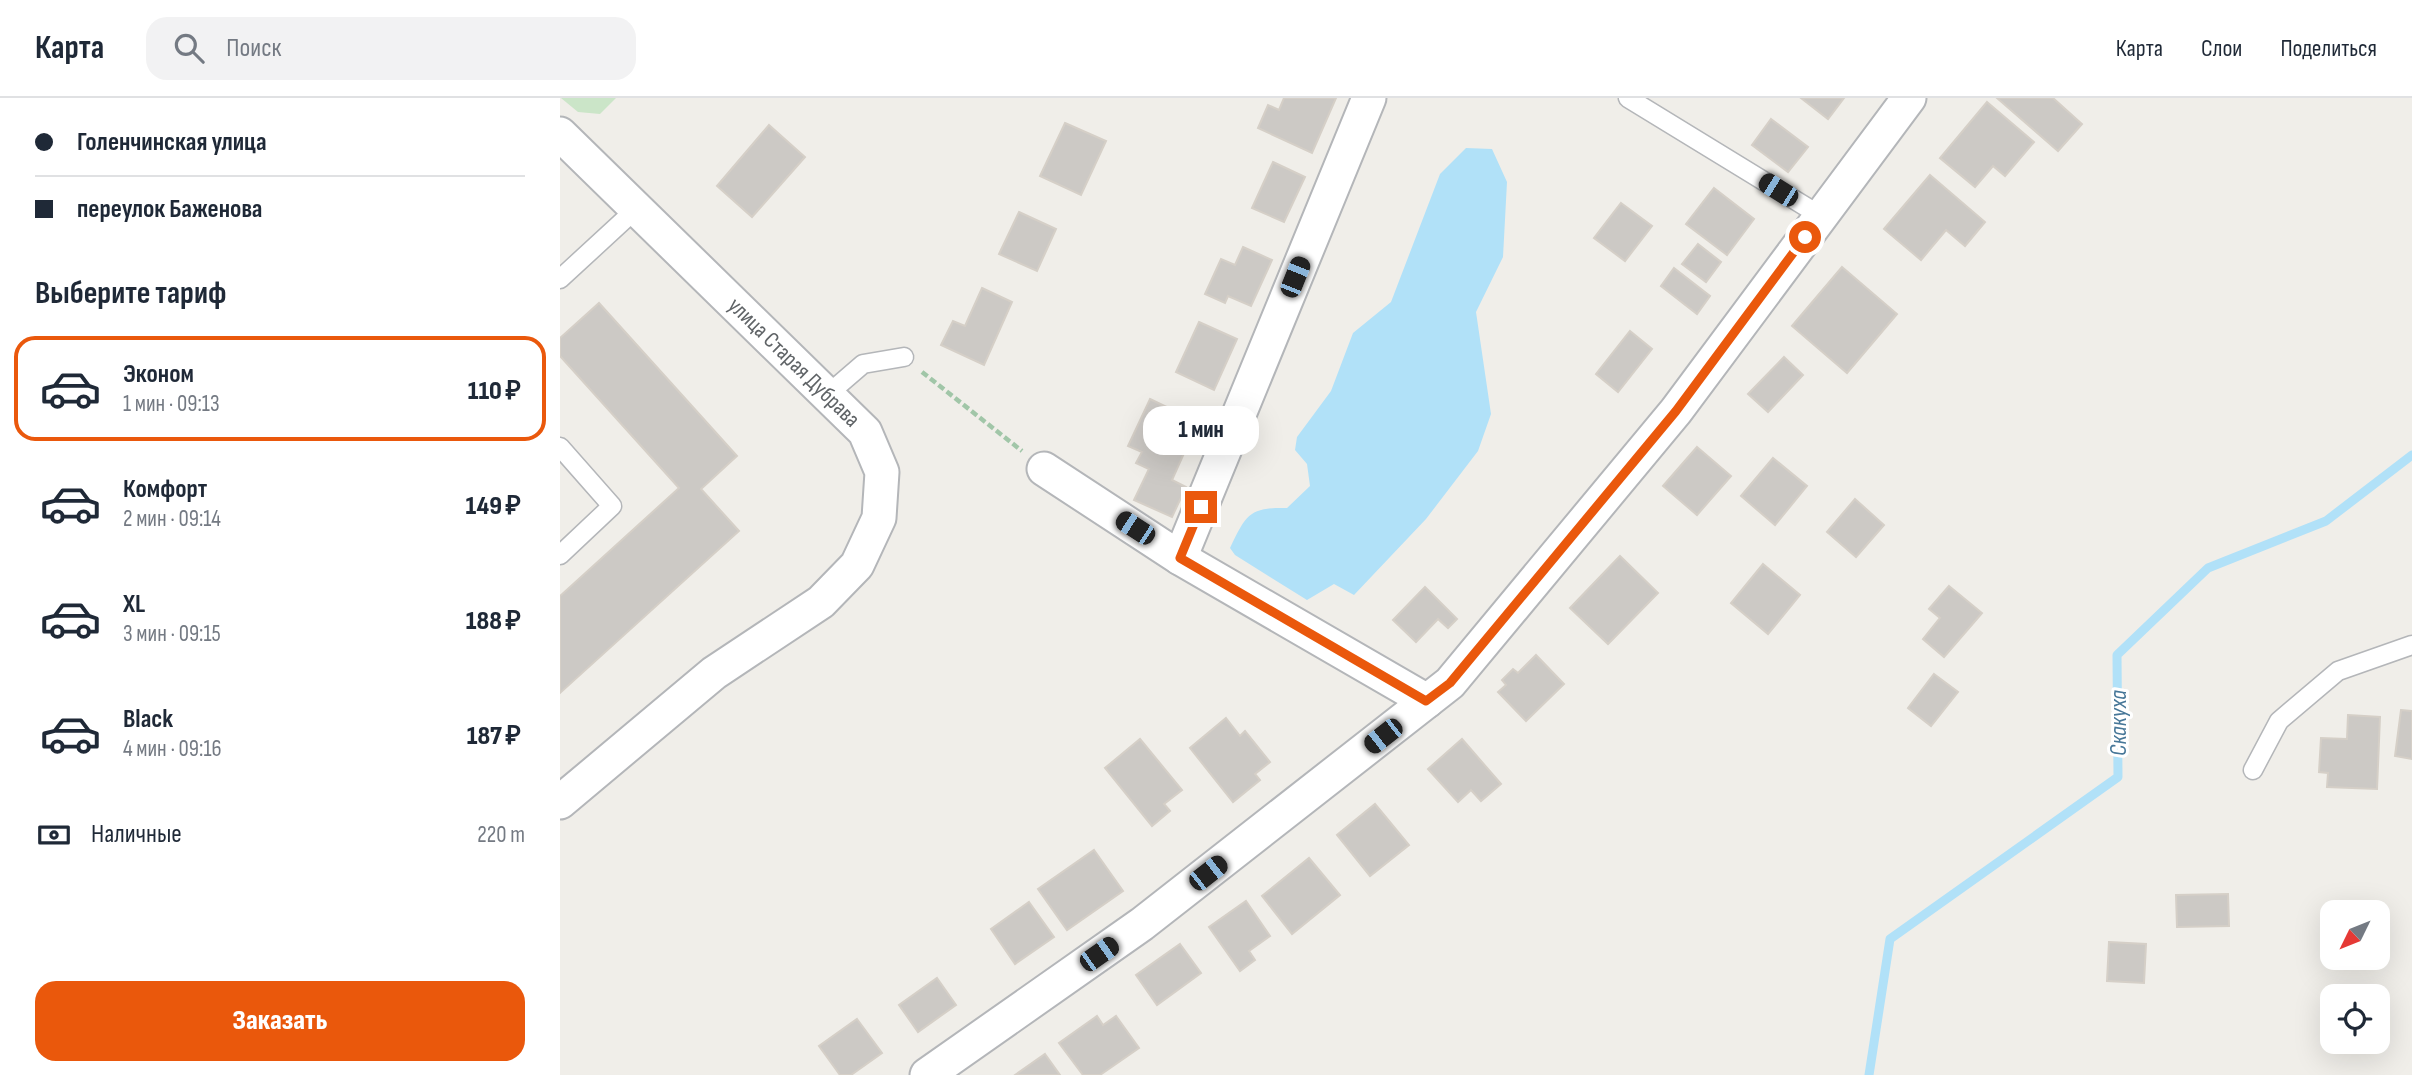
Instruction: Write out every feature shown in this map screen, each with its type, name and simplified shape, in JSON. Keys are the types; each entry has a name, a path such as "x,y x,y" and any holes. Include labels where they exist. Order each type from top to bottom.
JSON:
{"street":[{"path":"1180,558 1369,98"},
{"path":"927,1075 1142,924 1450,683 1676,411 1909,98"},
{"name":"улица Старая Дубрава","path":"560,134 865,432 882,472 879,517 857,565 821,602 714,673 560,802"},
{"path":"1044,469 1180,558 1426,701"}],"lane":[{"path":"1628,98 1821,216"},
{"path":"560,279 636,209"},
{"path":"827,395 863,364 904,357"},
{"path":"560,447 612,506 560,555"},
{"path":"2253,770 2279,721 2338,671 2412,645"}],"path":[{"path":"904,357 1044,469"}],"green space":[{"path":"561,98 616,98 600,114 578,112"}],"water":[{"path":"1466,148 1492,149 1507,182 1503,257 1476,312 1491,414 1478,451 1426,519 1354,595 1334,584 1307,600 1235,555 1230,548 1250,515 1264,509 1287,508 1310,486 1307,464 1295,450 1297,437 1331,391 1353,333 1391,302 1440,174"}],"building":[{"path":"1284,98 1336,98 1312,153 1258,128 1268,105 1279,110"},
{"path":"1801,98 1844,98 1828,119"},
{"path":"1997,98 2053,98 2082,124 2058,151"},
{"path":"1987,102 2034,142 2005,176 1993,166 1975,187 1940,158"},
{"path":"1771,119 1808,147 1788,172 1752,145"},
{"path":"1065,123 1106,141 1081,195 1040,176"},
{"path":"769,125 805,157 752,217 717,186"},
{"path":"1273,162 1305,177 1284,222 1252,208"},
{"path":"1930,175 1985,222 1965,246 1946,230 1921,260 1884,229"},
{"path":"1714,188 1754,219 1727,255 1686,224"},
{"path":"1621,203 1652,226 1625,261 1594,238"},
{"path":"1019,212 1056,229 1037,271 999,254"},
{"path":"1698,244 1721,262 1706,282 1682,264"},
{"path":"1243,247 1272,260 1251,306 1228,296 1225,303 1205,294 1221,259 1235,265"},
{"path":"1842,267 1897,314 1847,373 1792,326"},
{"path":"1674,268 1710,296 1697,314 1661,286"},
{"path":"982,288 1012,302 984,365 941,345 953,321 965,326"},
{"path":"599,303 737,456 701,489 739,531 560,693 560,596 679,488 560,356 560,338"},
{"path":"1199,322 1237,339 1214,390 1176,372"},
{"path":"1630,331 1652,349 1618,392 1596,374"},
{"path":"1784,357 1803,375 1768,412 1748,394"},
{"path":"1150,399 1198,422 1172,480 1186,487 1172,517 1134,500 1149,469 1136,463 1142,452 1128,446"},
{"path":"1697,447 1731,476 1697,515 1663,486"},
{"path":"1773,458 1807,486 1775,525 1741,496"},
{"path":"1855,499 1884,525 1856,557 1827,532"},
{"path":"1620,556 1658,593 1608,644 1570,608"},
{"path":"1763,564 1800,595 1768,634 1731,603"},
{"path":"1949,586 1982,613 1944,657 1923,639 1940,618 1929,609"},
{"path":"1425,587 1457,619 1448,628 1438,619 1416,642 1393,620"},
{"path":"1536,655 1564,684 1526,721 1498,692 1506,685 1502,680 1513,669 1518,673"},
{"path":"1934,674 1958,692 1931,726 1908,708"},
{"path":"2401,710 2412,711 2412,759 2395,756"},
{"path":"2348,715 2380,717 2377,789 2327,787 2328,773 2319,772 2321,738 2347,739"},
{"path":"1226,718 1240,736 1245,731 1270,762 1255,774 1260,780 1233,802 1190,748"},
{"path":"1140,739 1182,790 1164,804 1170,811 1152,826 1105,768"},
{"path":"1462,739 1501,784 1481,801 1471,790 1458,802 1428,769"},
{"path":"1375,804 1409,845 1370,876 1337,835"},
{"path":"1094,850 1123,891 1067,930 1038,889"},
{"path":"1309,858 1340,895 1292,934 1262,896"},
{"path":"2228,894 2229,926 2177,927 2176,895"},
{"path":"1246,901 1270,936 1249,951 1255,960 1240,971 1209,927"},
{"path":"1029,902 1054,937 1015,964 991,929"},
{"path":"2109,942 2146,944 2144,983 2107,981"},
{"path":"1180,944 1201,973 1157,1005 1136,975"},
{"path":"937,978 956,1005 918,1032 899,1005"},
{"path":"1097,1016 1103,1025 1116,1016 1139,1048 1100,1075 1083,1075 1059,1043"},
{"path":"857,1019 882,1053 851,1075 840,1075 819,1046"},
{"path":"1045,1054 1060,1075 1015,1075"}],"waterway":[{"name":"Скакуха","path":"1869,1075 1890,939 2118,777 2117,655 2208,568 2326,521 2412,455"}],"route":[{"path":"1201,507 1180,558 1426,701 1450,683 1676,411 1805,237"}]}
